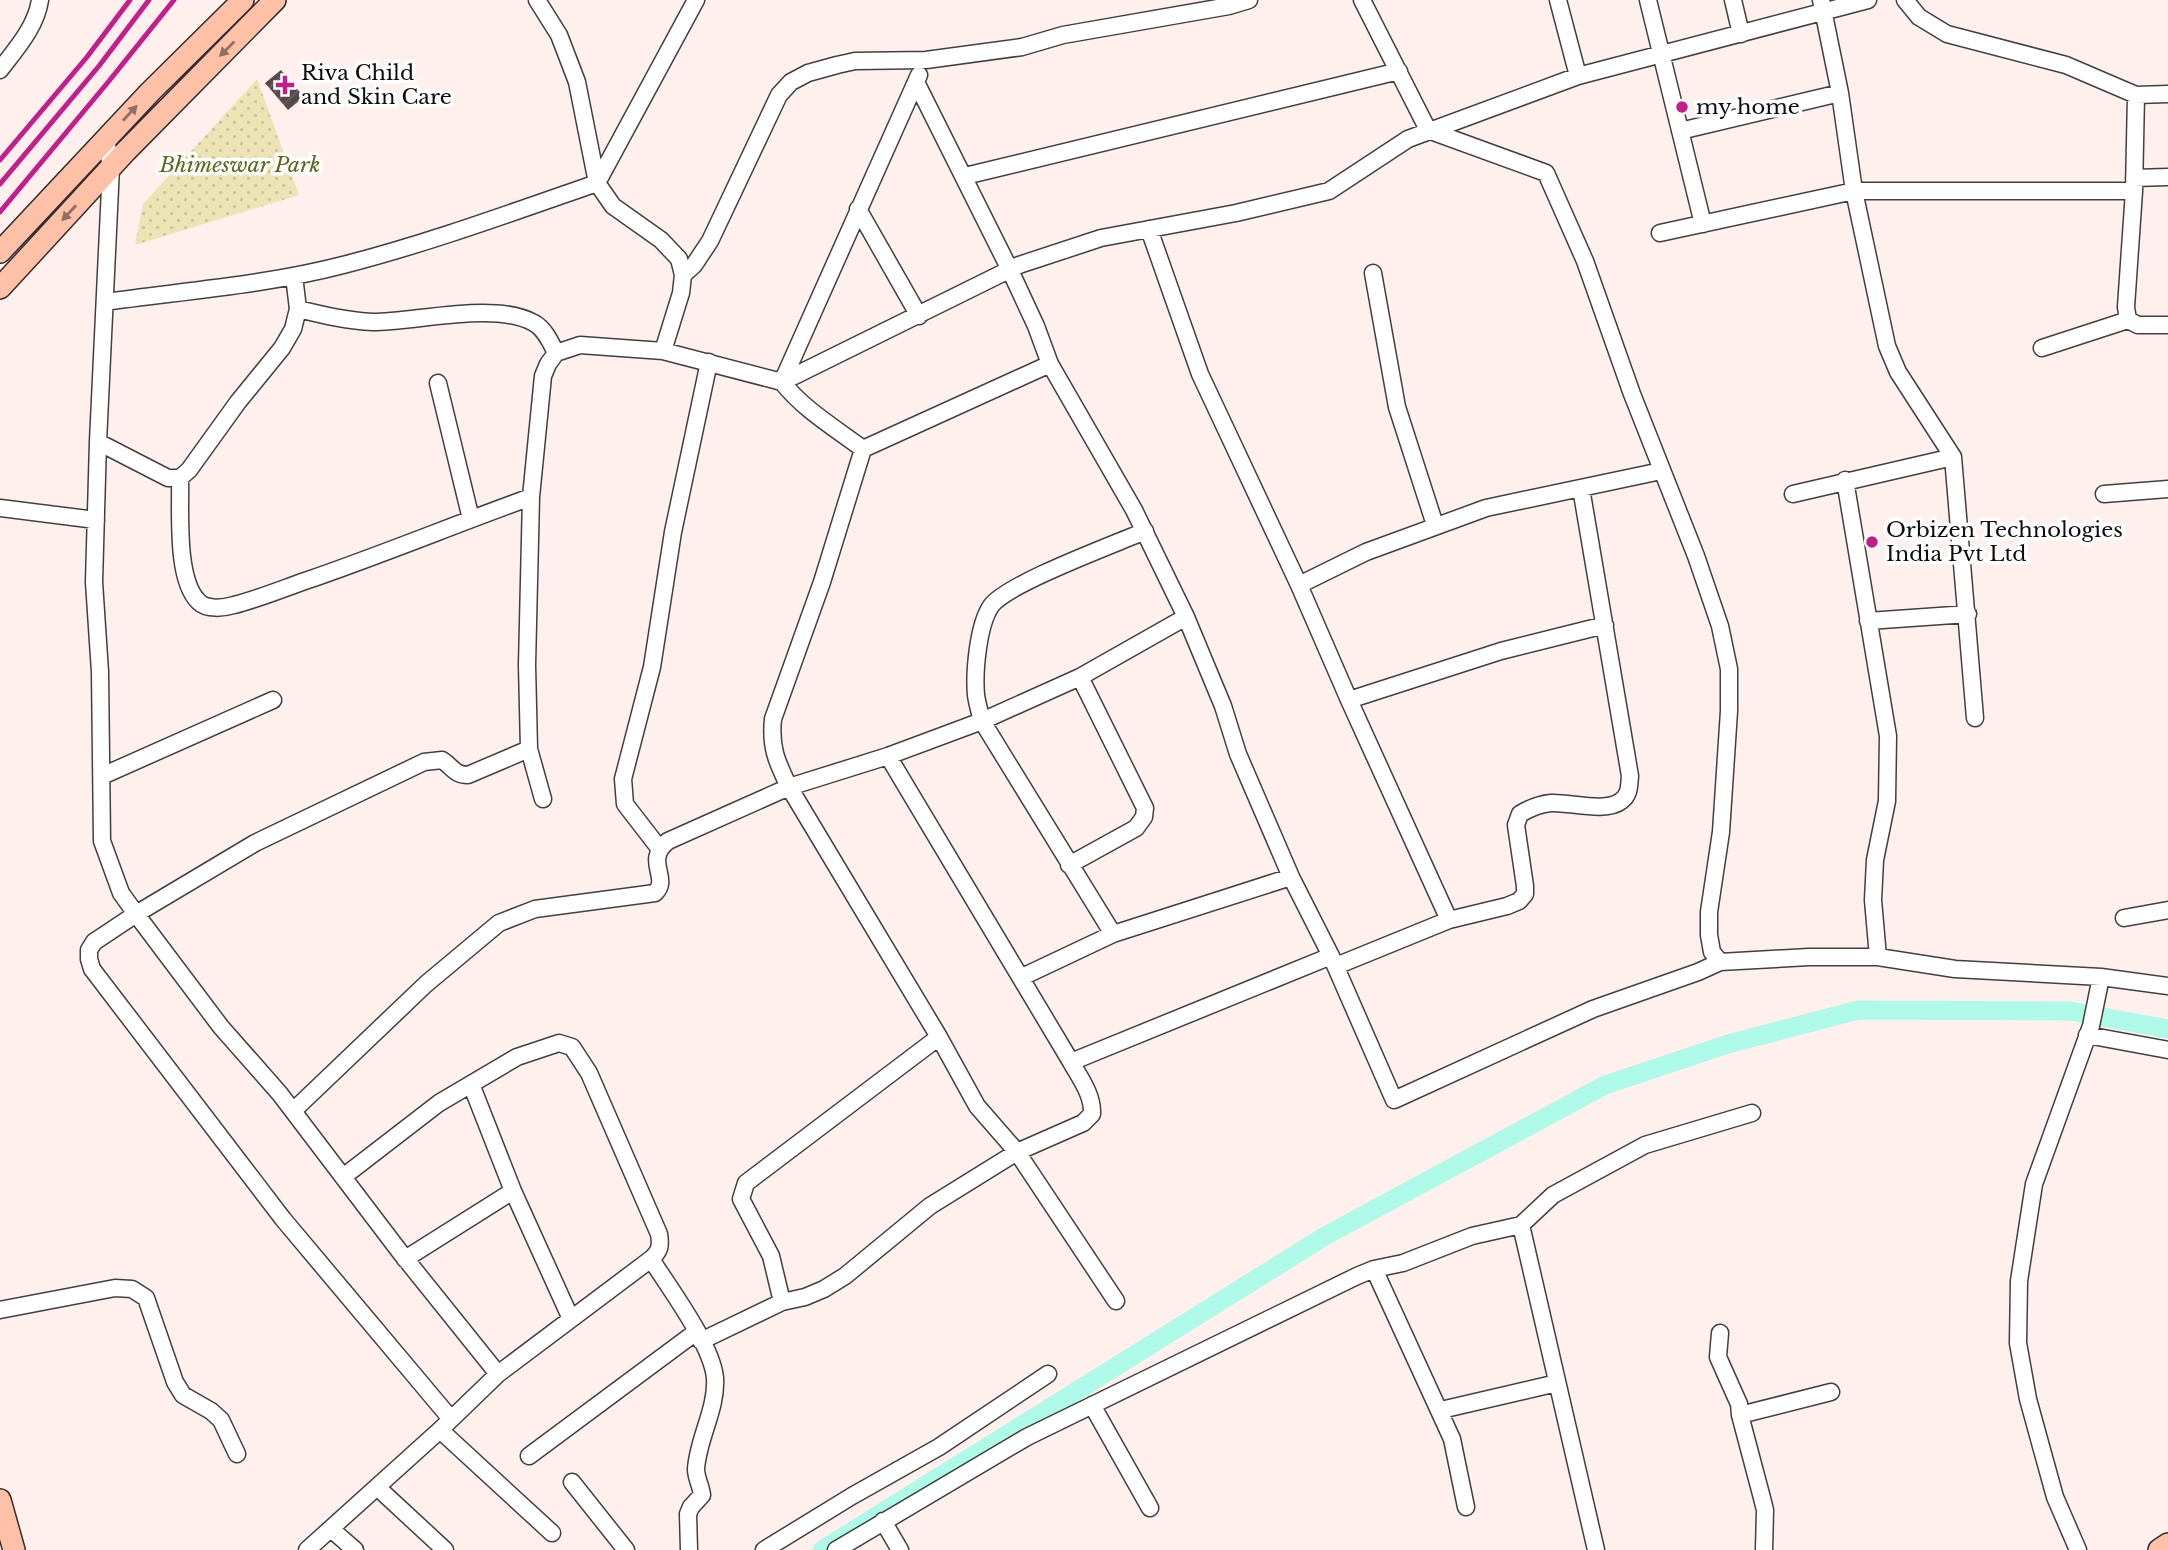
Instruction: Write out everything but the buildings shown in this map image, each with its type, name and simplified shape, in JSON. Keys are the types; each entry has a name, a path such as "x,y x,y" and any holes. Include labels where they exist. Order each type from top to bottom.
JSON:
{"street":[{"path":"0,70 23,39 39,10 40,0"},
{"path":"0,253 106,139 243,0"},
{"path":"0,288 111,167 275,0"},
{"path":"537,0 559,35 577,82 597,183 613,206 661,240 679,260 683,275 681,293 663,351"},
{"path":"105,302 295,276 343,265 423,242 597,183 696,0"},
{"path":"683,275 694,265 710,241 779,95 791,82 808,73 855,61 926,60 1022,47 1063,35 1249,0"},
{"path":"1362,0 1428,130 1546,173 1585,261 1661,471 1696,556 1720,626 1729,670 1730,711 1721,832 1709,912 1712,952 1720,962"},
{"path":"1558,0 1578,76"},
{"path":"1648,0 1703,224"},
{"path":"1733,0 1741,34"},
{"path":"782,382 1010,270 1101,238 1236,213 1329,191 1408,139 1578,76 1741,34 1823,6 1868,0"},
{"path":"1905,0 1919,17 1947,34 2066,65 2137,95 2168,94"},
{"path":"1823,6 1840,93 1854,191 1891,355 1917,404 1954,457 1975,718"},
{"path":"782,382 926,60"},
{"path":"965,176 1399,71"},
{"path":"916,82 1010,270 1050,364 1145,531 1186,617 1223,706 1238,754 1291,877 1334,961 1394,1100 1593,1009 1720,962 1809,957 1878,957 2101,984 2168,986"},
{"path":"1680,131 1840,93"},
{"path":"2128,320 2126,307 2137,95"},
{"path":"106,139 111,167 94,582 100,672 102,841 117,884 136,914 221,1027 293,1111 405,1259 498,1374"},
{"path":"1660,233 1854,191 2134,185 2168,177"},
{"path":"858,209 919,316"},
{"path":"1149,229 1200,374 1299,585 1449,920"},
{"path":"1373,273 1397,407 1434,525"},
{"path":"98,442 168,478 180,478 189,470 238,402 282,348 293,329 298,309 295,276"},
{"path":"298,309 337,319 374,322 472,313 512,316 535,323 556,354"},
{"path":"2042,348 2128,320 2138,325 2168,325"},
{"path":"543,799 529,749 527,665 531,497 543,376 556,354 580,345 663,351 782,382 813,411 863,449"},
{"path":"659,848 625,804 624,779 652,667 673,533 709,362"},
{"path":"1050,364 863,449 822,582 773,719 771,737 775,758 789,787 939,1037 977,1106 1017,1152 1116,1301"},
{"path":"438,383 471,519"},
{"path":"1793,494 1954,457"},
{"path":"1299,585 1366,552 1434,525 1486,509 1661,471"},
{"path":"180,478 186,579 190,592 201,605 213,607 233,606 340,569 531,497"},
{"path":"1845,480 1888,736 1886,801 1875,860 1873,900 1878,957"},
{"path":"1071,1062 1334,961 1449,920 1519,901 1525,894 1516,825 1520,814 1549,803 1607,807 1621,802 1628,793 1630,776 1581,488"},
{"path":"2104,494 2168,489"},
{"path":"0,508 96,520"},
{"path":"1113,934 982,721 976,696 977,658 982,630 992,605 1012,589 1145,531"},
{"path":"1868,621 1968,614"},
{"path":"293,1111 426,984 499,923 535,909 655,893 661,883 657,863 659,848 668,841 789,787 888,756 982,721 1080,677 1186,617"},
{"path":"1349,700 1502,651 1605,625"},
{"path":"1069,865 1136,828 1144,817 1145,807 1080,677"},
{"path":"102,776 273,700"},
{"path":"529,749 468,775 453,772 442,760 424,762 255,843 136,914 94,943 89,950 89,960 92,969 283,1219 446,1425 552,1533"},
{"path":"529,1456 699,1337 782,1302 824,1289 845,1276 930,1206 1017,1152 1083,1123 1092,1114 1090,1096 1071,1062 888,756"},
{"path":"1022,977 1113,934 1291,877"},
{"path":"2124,918 2168,910"},
{"path":"2078,1550 2055,1497 2028,1399 2018,1343 2019,1281 2034,1184 2089,1030 2101,984"},
{"path":"2089,1030 2168,1050"},
{"path":"782,1302 771,1255 741,1199 746,1183 939,1037"},
{"path":"307,1550 446,1425 498,1374 651,1259 658,1253 661,1244 589,1073 572,1047 559,1043 517,1057 439,1103 343,1177"},
{"path":"471,1084 513,1191 570,1319"},
{"path":"836,1550 1027,1437 1374,1269 1403,1263 1472,1236 1521,1225 1553,1195 1645,1145 1752,1113"},
{"path":"405,1259 513,1191"},
{"path":"1521,1225 1596,1550"},
{"path":"651,1259 699,1337 712,1363 715,1380 696,1472 702,1495 688,1514 689,1550"},
{"path":"1374,1269 1452,1438 1466,1507"},
{"path":"0,1310 115,1288 132,1289 146,1298 183,1395 221,1420 237,1454"},
{"path":"1720,1333 1718,1357 1739,1404 1765,1510 1764,1550"},
{"path":"764,1550 939,1447 1048,1374"},
{"path":"1441,1410 1557,1383"},
{"path":"1740,1415 1831,1392"},
{"path":"1092,1405 1150,1508"},
{"path":"572,1482 626,1550"},
{"path":"377,1487 445,1550"},
{"path":"0,1500 14,1550"},
{"path":"883,1521 900,1550"},
{"path":"331,1529 355,1550"},
{"path":"2159,1550 2168,1544"}],"green space":[{"name":"Bhimeswar Park","path":"257,79 299,195 135,245 143,204"}],"waterway":[{"path":"822,1550 1325,1236 1605,1085 1728,1044 1858,1010 2070,1011 2168,1029"}],"railway":[{"path":"0,160 87,57 130,0"},
{"path":"0,184 99,66 149,0"},
{"path":"0,212 174,0"}],"place":[{"name":"Riva Child and Skin Care","path":"285,85"},
{"name":"my home","path":"1682,107"},
{"name":"Orbizen Technologies India Pvt Ltd","path":"1872,542"}]}
